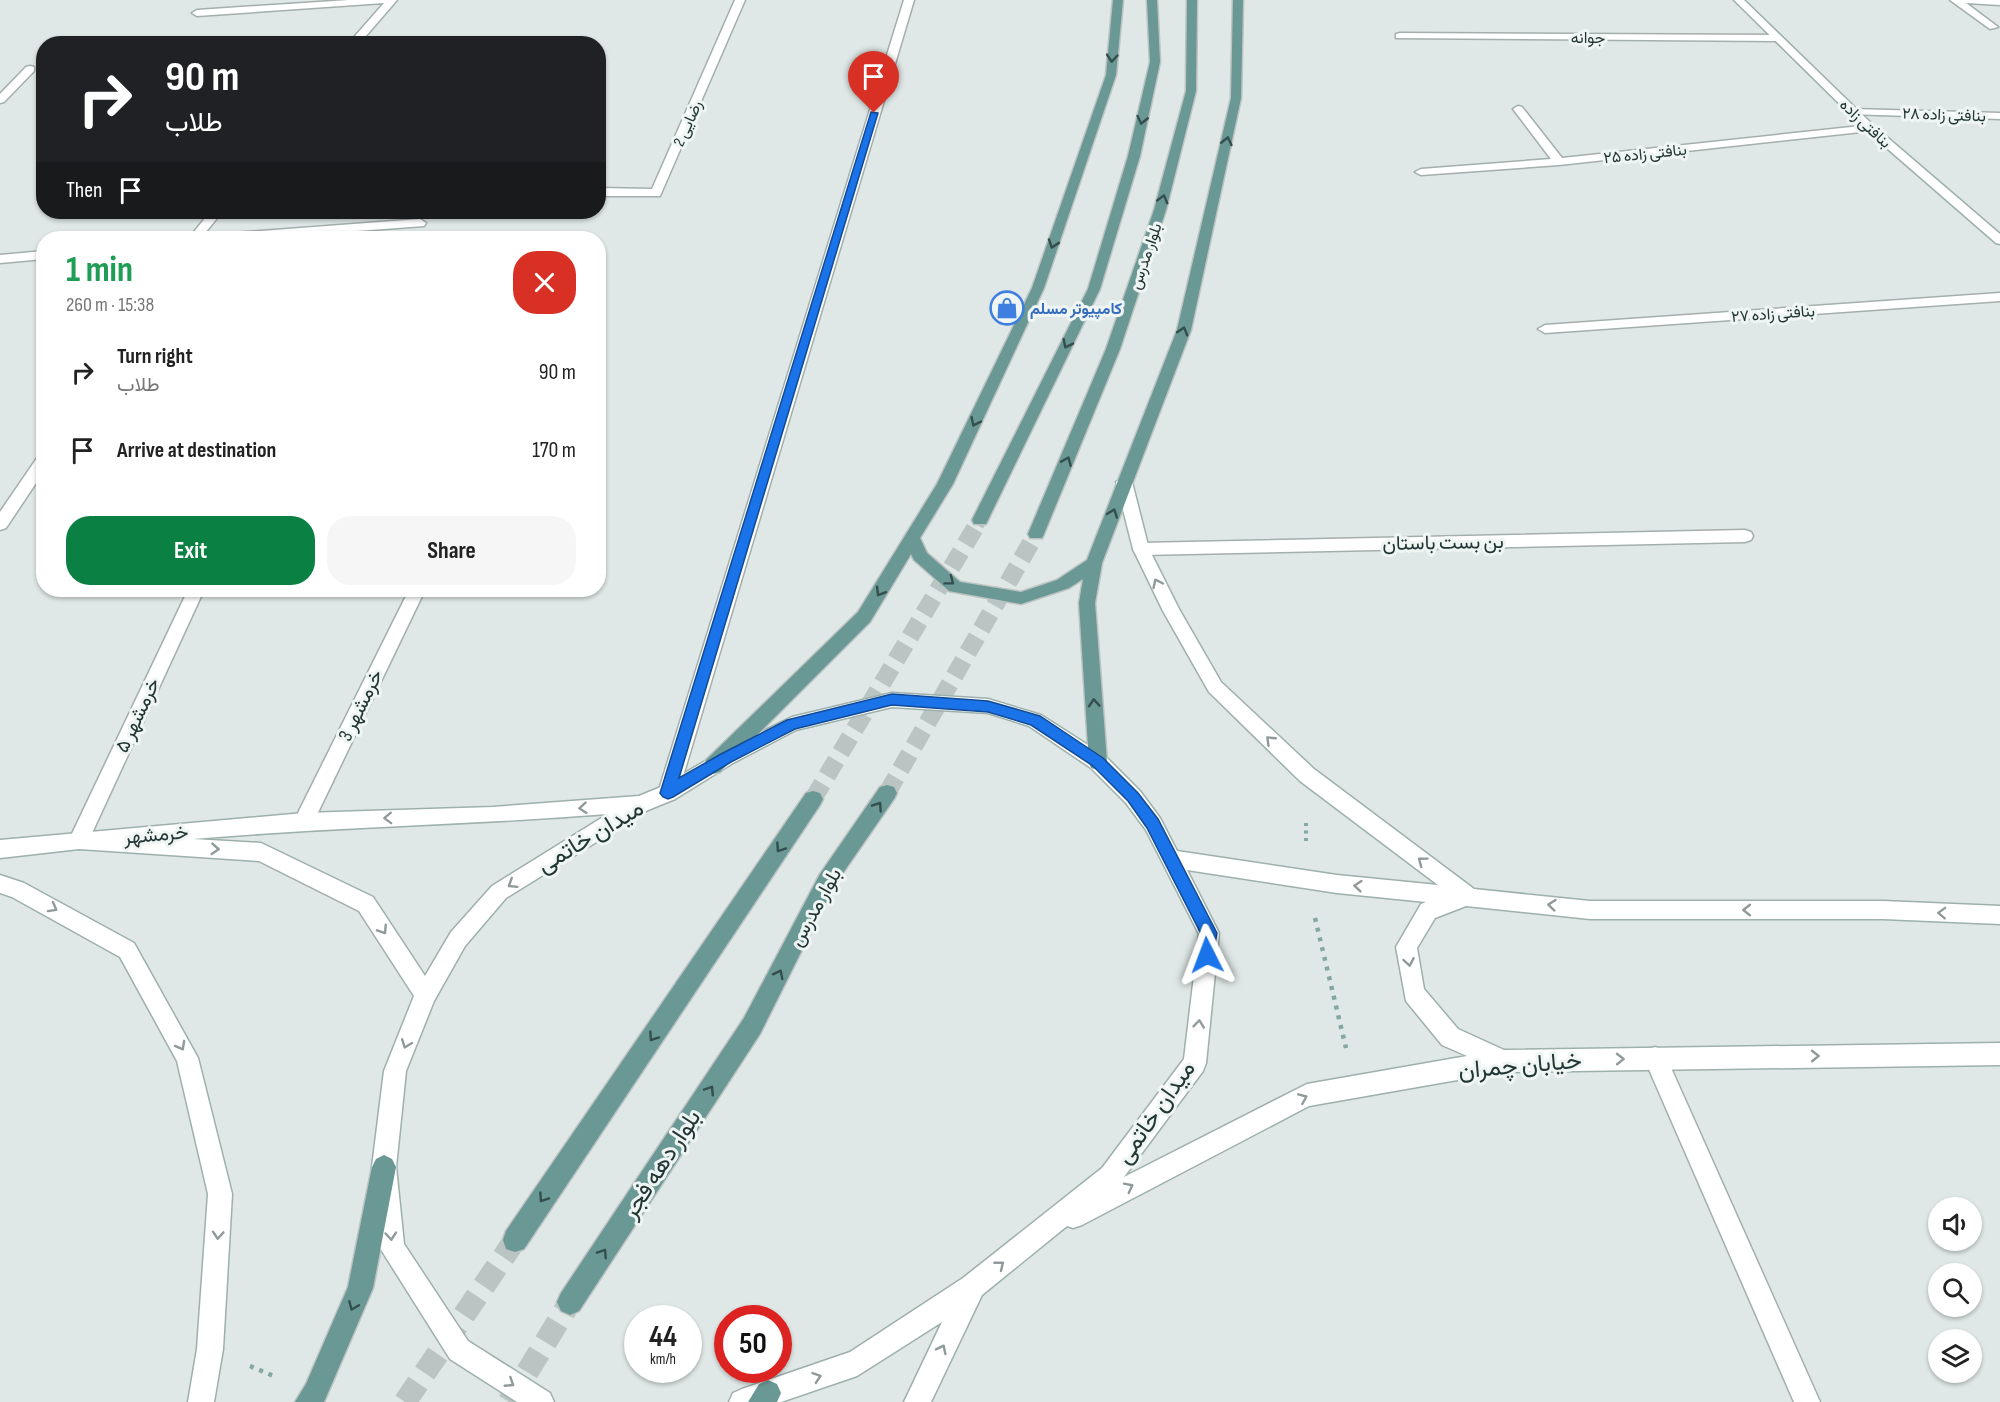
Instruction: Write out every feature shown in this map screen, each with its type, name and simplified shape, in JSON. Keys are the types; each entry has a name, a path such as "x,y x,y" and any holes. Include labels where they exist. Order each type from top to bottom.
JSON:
{"main road":[{"path":"713,766 864,617 945,484 1038,288 1111,75 1118,0"},
{"name":"بلوار مدرس","path":"980,520 1094,289 1134,156 1155,62 1152,0"},
{"name":"بلوار مدرس","path":"1036,534 1113,349 1160,210 1191,91 1192,0"},
{"path":"1098,762 1087,603 1094,563 1184,330 1236,98 1238,0"},
{"path":"912,538 920,556 955,586 1021,598 1063,584 1094,563"},
{"name":"بلوار مدرس","path":"752,1026 827,880 887,793"},
{"path":"515,1240 813,799"},
{"name":"بلوار دهه فجر","path":"570,1302 752,1026"},
{"path":"312,1398 360,1288 384,1167"}],"street":[{"path":"197,13 392,0"},
{"path":"359,36 392,0"},
{"name":"رضایی 2","path":"606,192 656,193 740,0"},
{"path":"668,793 909,0"},
{"name":"بنافتی زاده","path":"1739,0 1869,128 2000,240"},
{"path":"1955,0 2000,2"},
{"path":"1955,0 1993,27"},
{"name":"جوانه","path":"1400,36 1777,38"},
{"path":"0,100 30,69"},
{"path":"1518,109 1559,162"},
{"name":"بنافتی زاده ۲۸","path":"1852,112 2000,116"},
{"name":"بنافتی زاده ۲۵","path":"1421,172 1559,162 1869,128"},
{"path":"201,231 210,219"},
{"path":"313,231 420,223"},
{"path":"0,259 36,256"},
{"name":"بنافتی زاده ۲۷","path":"1545,329 2000,297"},
{"path":"0,524 36,471"},
{"path":"1124,482 1141,549 1171,611 1215,687 1307,775 1469,896"},
{"name":"بن بست باستان","path":"1141,549 1745,536"},
{"name":"خرمشهر ۵","path":"78,840 193,597"},
{"name":"خرمشهر 3","path":"304,820 414,597"},
{"name":"میدان خاتمی","path":"541,1402 459,1350 392,1248 384,1167 395,1071 425,995 458,939 499,892 641,804 668,793 792,724 892,700 988,706 1035,720 1098,762 1133,797 1153,824 1209,933 1195,1063 1110,1176 972,1287 857,1364 764,1398 742,1402"},
{"name":"خرمشهر","path":"78,840 304,820 493,815 641,804"},
{"path":"0,849 78,840"},
{"name":"خرمشهر","path":"78,840 261,852 366,904 425,995"},
{"path":"1172,860 1306,879 1590,909 1883,910 2000,915"},
{"path":"0,884 18,889 127,950 187,1058 220,1194 210,1349 201,1402"},
{"path":"1469,896 1428,911 1406,947 1414,994 1450,1037 1503,1061"},
{"name":"خیابان چمران","path":"1040,1233 1307,1095 1503,1061 2000,1054"},
{"path":"1655,1058 1807,1402"},
{"path":"917,1402 972,1287"}],"path":[{"path":"1307,775 1306,879 1356,1087"},
{"path":"210,1349 312,1398"}],"tunnel":[{"path":"977,525 980,520"},
{"path":"813,799 978,523"},
{"path":"887,793 1036,534"},
{"path":"405,1402 515,1240"},
{"path":"509,1402 570,1302"}],"place":[{"name":"کامپیوتر مسلم","path":"1007,308"}],"route":[{"path":"874,113 668,793 726,758 792,724 892,700 988,706 1035,720 1098,762 1133,797 1153,824 1209,933 1207,955"}]}
